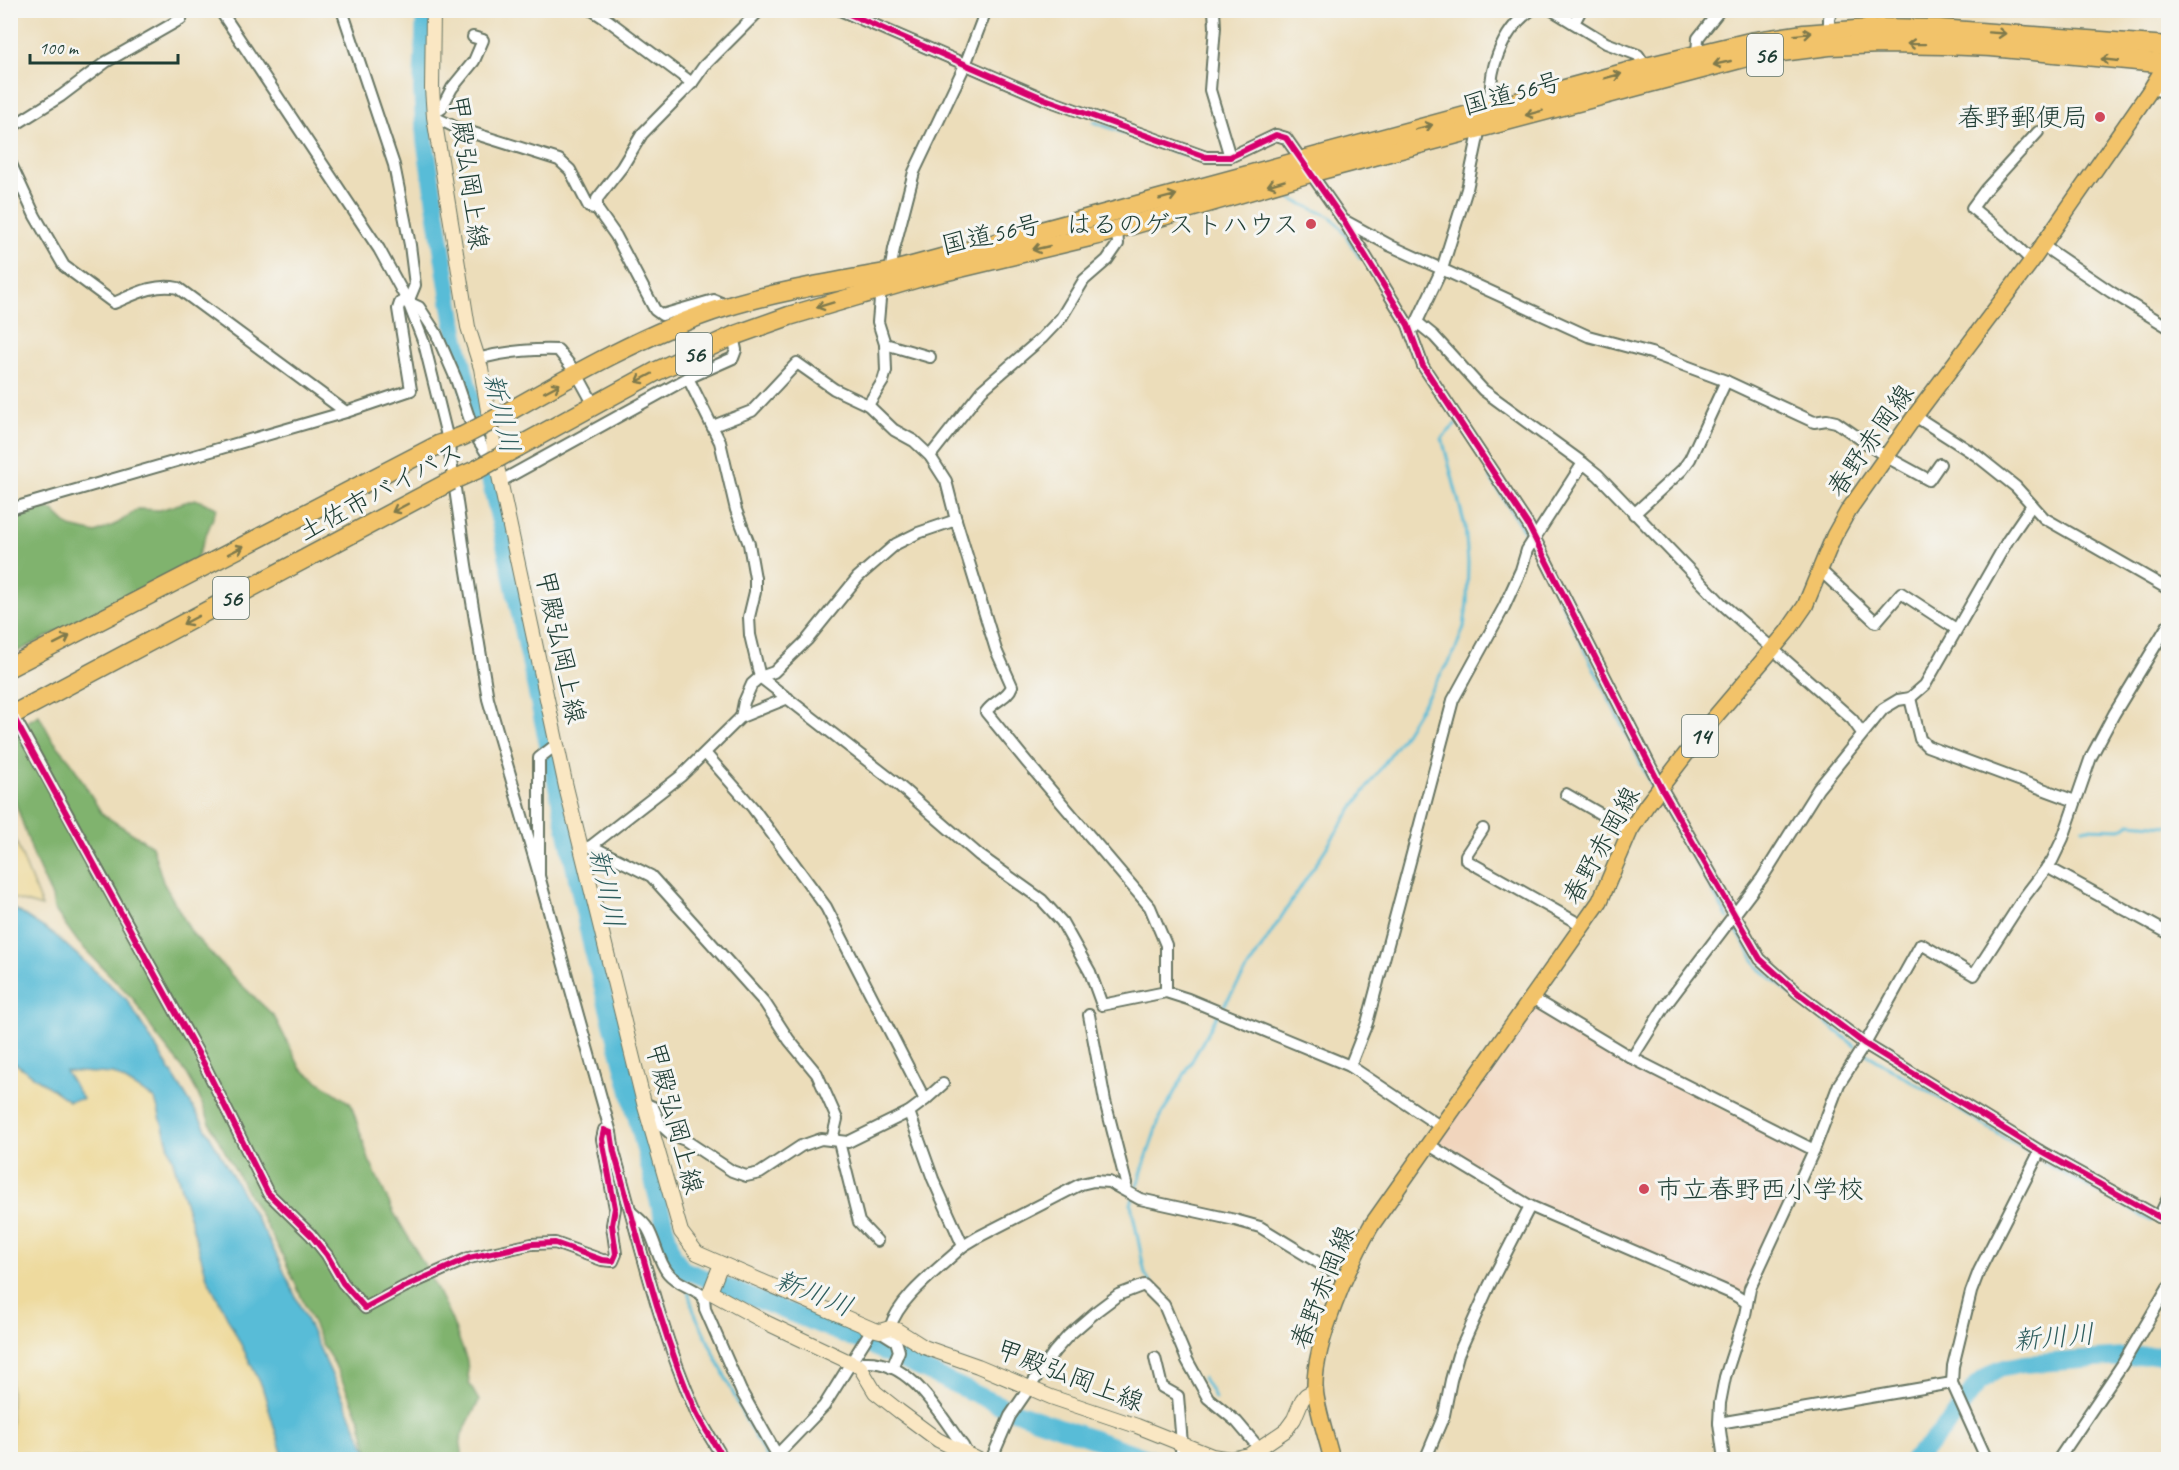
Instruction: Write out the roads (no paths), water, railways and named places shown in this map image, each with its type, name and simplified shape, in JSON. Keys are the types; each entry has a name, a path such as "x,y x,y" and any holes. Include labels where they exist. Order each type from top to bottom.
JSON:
{"highway":[{"name":"国道56号","path":"890,272 1306,167 1476,129 1741,59 1829,39"},
{"name":"国道56号","path":"881,288 1118,229 1492,109 1646,67 1750,42 1829,39 1882,44 2168,55"},
{"name":"土佐市バイパス","path":"10,667 450,440 501,416 577,374 678,325 725,308 783,292 890,272"},
{"name":"土佐市バイパス","path":"10,716 657,372 733,336 881,288"}],"main road":[{"name":"甲殿弘岡上線","path":"434,10 432,88 434,115 468,327 481,368 500,476 557,744 586,847 644,1103 681,1232 697,1253 873,1335 897,1330 924,1347 1051,1397 1137,1426 1212,1456 1230,1459 1249,1455 1286,1430 1294,1419 1302,1400 1315,1389"},
{"name":"春野赤岡線","path":"1332,1460 1315,1389 1316,1362 1345,1279 1357,1250 1371,1226 1600,901 1630,831 1646,806 1709,724 1787,632 1805,606 1844,519 1885,456 2032,261 2151,88 2168,55"},
{"path":"722,1264 707,1294 856,1364 875,1392 938,1440 973,1457"}],"street":[{"path":"10,128 61,96 106,62 181,19 183,10"},
{"path":"220,10 379,249 408,302 424,343 450,440 465,565 488,699 539,874 657,1305 697,1413 724,1460"},
{"path":"342,10 394,165 411,245 415,285 408,302"},
{"path":"592,10 612,16 692,83"},
{"path":"725,308 714,300 662,315 655,310 616,236 597,209 597,199 622,167 642,134 692,83 704,66 760,10"},
{"path":"840,10 1045,99 1195,153 1218,159 1230,157 1276,135 1286,138 1344,221 1408,325 1423,366 1523,517 1661,787 1760,958 1865,1044 2040,1151 2164,1218 2169,1198"},
{"path":"868,405 883,381 886,371 885,344 878,322 881,288 890,272 914,172 965,64 986,10"},
{"path":"1214,10 1215,27 1210,90 1230,157"},
{"path":"1492,109 1490,98 1496,60 1502,43 1531,10"},
{"path":"1552,10 1606,43 1638,55 1646,67"},
{"path":"1574,23 1581,10"},
{"path":"1697,55 1698,38 1720,10"},
{"path":"1829,39 1829,18 1833,10"},
{"path":"473,37 483,40 474,61 452,88 441,109 434,115 457,128 559,160 570,170 589,207 597,209"},
{"path":"1484,92 1493,62 1496,60"},
{"path":"2151,88 2169,93"},
{"path":"1411,334 1442,269 1467,189 1478,137 1476,129"},
{"path":"2032,261 1972,208 1986,189 2038,132"},
{"path":"1467,189 1462,186 1470,149"},
{"path":"10,162 35,216 64,266 89,285 114,303 164,285 178,288 346,412"},
{"path":"1344,221 1588,336 1660,356 1726,381 1814,422 1827,420 1836,422 1885,456 1929,480 1940,464"},
{"path":"930,456 982,390 1042,338 1061,318 1089,273 1107,260 1118,244 1118,229"},
{"path":"2042,245 2169,327"},
{"path":"10,509 346,412 411,390 398,309 400,303 408,302 419,307 435,333 456,379 475,435 500,476 688,378 733,358 736,350 733,336"},
{"path":"1418,323 1434,336 1483,390 1598,475 1722,604 1852,719 1863,733"},
{"path":"885,344 930,357"},
{"path":"477,359 494,354 539,349 558,350 577,374 594,405"},
{"path":"713,426 752,411 797,363 834,389 868,405 894,430 914,441 930,456 946,481 996,650 1012,686 1010,692 990,705 986,712 1150,907 1166,945 1166,992"},
{"path":"688,378 720,442 736,510 749,544 755,578 755,592 749,617 750,635 760,677 896,783 979,855 1042,900 1062,922 1090,972 1102,1005 1166,992 1226,1014 1350,1066 1441,1127"},
{"path":"1634,514 1682,470 1690,459 1726,381"},
{"path":"1915,416 1984,462 2016,487 2044,518 2169,589"},
{"path":"1350,1066 1366,1023 1453,700 1504,607 1521,570 1527,550 1583,463"},
{"path":"1632,1058 1665,1006 1762,878 1818,789 1883,708 1898,700 1910,698 1924,685 2008,540 2032,505"},
{"path":"741,717 744,702 752,684 760,677 774,672 807,640 858,577 896,544 918,532 956,520"},
{"path":"1820,570 1876,622 1901,593 1956,629"},
{"path":"1724,1460 1719,1423 1720,1403 1725,1377 1745,1315 1750,1287 1814,1150 1839,1084 1865,1044 1921,944 1974,975 2025,896 2047,867 2063,838 2091,757 2114,714 2169,625"},
{"path":"788,698 741,717 681,776 586,847 651,876 765,1003 789,1040 817,1074 837,1119 836,1141 859,1222 877,1241"},
{"path":"1910,698 1920,739 1927,746 2075,801"},
{"path":"10,711 199,1054 268,1193 311,1235 343,1283 365,1308 404,1287 469,1258 532,1244 555,1243 602,1260 613,1261 616,1254 612,1225 615,1208 602,1139 604,1130 611,1133"},
{"path":"539,874 539,758 557,744"},
{"path":"705,753 753,808 826,908 925,1100"},
{"path":"1566,794 1630,831"},
{"path":"1483,829 1466,855 1466,860 1583,926"},
{"path":"2047,867 2169,933"},
{"path":"1532,998 1632,1058 1814,1150"},
{"path":"1089,1015 1105,1101 1127,1192"},
{"path":"644,1103 653,1107 661,1125 672,1135 685,1140 732,1172 746,1176 760,1173 801,1146 822,1139 848,1142 909,1112 943,1084"},
{"path":"909,1112 933,1179 963,1246"},
{"path":"1429,1144 1530,1206 1733,1294 1746,1302"},
{"path":"1986,1460 1952,1383 1953,1366 1971,1292 1979,1271 2040,1151"},
{"path":"631,1212 647,1227 668,1273 680,1284 707,1294 705,1309 741,1391 778,1457 824,1406 856,1364 873,1335 893,1317 908,1297 963,1246 1081,1184 1094,1181 1109,1182 1140,1199 1260,1227 1345,1279"},
{"path":"1425,1460 1444,1415 1450,1380 1458,1355 1530,1206"},
{"path":"991,1460 1010,1416 1054,1352 1068,1336 1118,1296 1144,1285 1164,1305 1187,1360 1208,1398 1262,1446"},
{"path":"2058,1460 2122,1365 2169,1287"},
{"path":"873,1335 896,1341 895,1360 973,1457"},
{"path":"1155,1358 1162,1387 1178,1396 1182,1444 1180,1460"},
{"path":"856,1364 895,1360"},
{"path":"1719,1423 1952,1383"}],"water":[{"path":"10,906 55,935 127,1000 202,1122 273,1248 371,1459 284,1459 262,1386 207,1277 155,1099 114,1074 65,1071 83,1099 69,1101 11,1060"}],"waterway":[{"name":"新川川","path":"425,10 422,89 425,140 455,332 500,522 590,939 672,1253 682,1269 872,1346 1008,1409 1153,1460"},
{"path":"829,10 841,16"},
{"path":"1094,122 1187,156"},
{"path":"1201,161 1212,164"},
{"path":"1291,199 1331,217 1341,228 1360,258"},
{"path":"1403,327 1408,342"},
{"path":"1135,1192 1159,1120 1217,1016 1347,816 1402,738 1455,651 1464,627 1468,562 1465,526 1442,438 1456,424"},
{"path":"1490,477 1529,539"},
{"path":"1538,555 1653,788"},
{"path":"1661,801 1728,918"},
{"path":"2083,828 2121,829 2130,823 2168,826"},
{"path":"1734,926 1759,968 1855,1046"},
{"path":"1865,1053 2030,1153"},
{"path":"2043,1162 2151,1221"},
{"path":"1133,1198 1131,1204 1145,1274 1155,1289"},
{"path":"682,1269 685,1282"},
{"path":"688,1291 694,1312 768,1460"},
{"name":"新川川","path":"1912,1460 1954,1417 1978,1383 1998,1369 2024,1364 2168,1354"},
{"path":"1203,1378 1215,1398"},
{"path":"1265,1450 1271,1460"}],"tunnel":[{"path":"1479,114 1484,92"}],"place":[{"name":"春野郵便局","path":"2100,117"},
{"name":"はるのゲストハウス","path":"1311,224"},
{"name":"市立春野西小学校","path":"1644,1189"}]}
